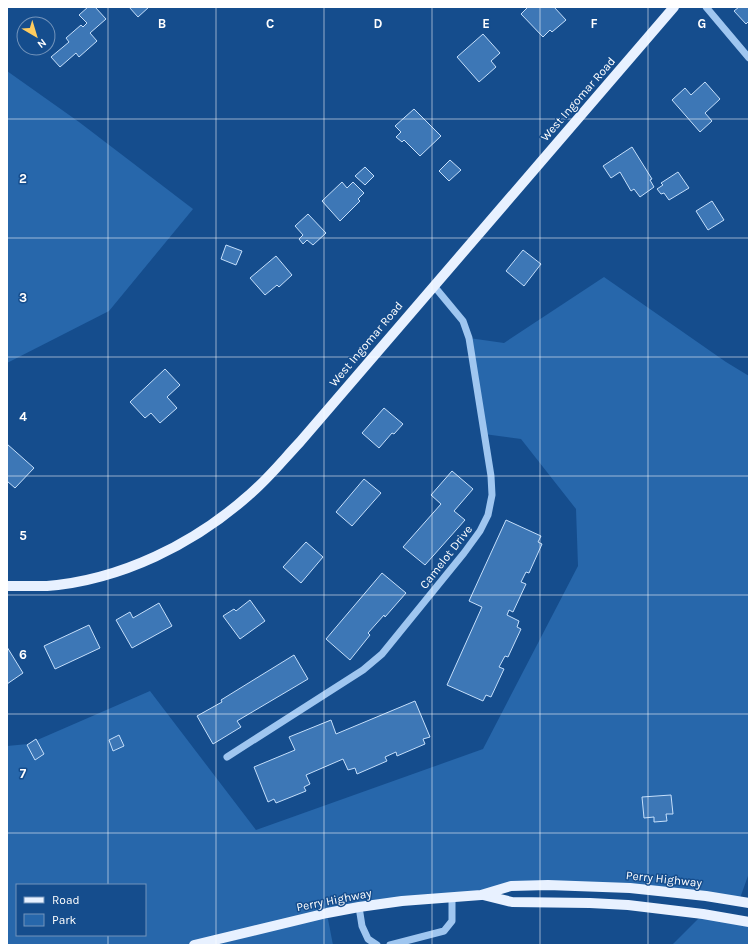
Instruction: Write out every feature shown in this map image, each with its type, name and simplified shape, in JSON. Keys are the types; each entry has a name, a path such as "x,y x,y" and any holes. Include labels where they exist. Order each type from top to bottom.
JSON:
{"main road":[{"name":"West Ingomar Road","path":"7,586 48,586 103,576 161,554 182,544 218,520 250,495 290,453 674,7"},
{"name":"Perry Highway","path":"194,945 359,907 402,901 481,895 511,886 591,886 667,891 749,903"},
{"name":"Perry Highway","path":"481,895 512,902 628,905 696,913 749,922"}],"street":[{"path":"706,7 749,58"},
{"name":"Camelot Drive","path":"227,757 363,670 382,654 464,553 480,531 488,515 492,495 491,476 469,338 463,321 434,286"},
{"path":"390,945 444,931 452,921 452,897"},
{"path":"359,907 362,926 368,939 377,945"}],"green space":[{"path":"7,71 79,122 193,209 109,311 7,363"},
{"path":"604,277 726,362 749,376 749,873 739,901 548,885 327,914 333,945 7,945 7,746 28,744 150,691 256,830 483,749 578,566 576,509 521,439 484,434 469,338 504,343"},
{"path":"703,914 749,922 749,945 672,945"}],"building":[{"path":"88,7 95,7 106,19 90,33 97,41 79,57 76,53 60,67 51,57 56,56 56,53 69,42 66,38 81,25 83,27 87,23 79,15"},
{"path":"129,7 149,7 138,17"},
{"path":"528,7 554,7 566,20 552,32 550,30 543,37 521,14"},
{"path":"739,7 749,7 749,21 746,24 734,11"},
{"path":"483,34 500,53 491,61 496,67 479,82 457,57"},
{"path":"705,82 720,99 705,113 712,121 700,132 672,100 685,88 691,95"},
{"path":"414,109 441,136 420,156 404,140 402,142 396,137 401,132 395,126"},
{"path":"632,147 652,179 650,180 654,187 640,197 634,189 631,191 620,172 611,178 603,166"},
{"path":"450,160 461,170 449,181 439,171"},
{"path":"365,167 374,176 365,185 355,176"},
{"path":"678,172 689,188 669,200 664,193 661,194 657,189 663,185 661,183"},
{"path":"342,182 347,188 353,182 364,193 358,199 360,201 340,221 322,201"},
{"path":"712,201 724,220 708,230 696,211"},
{"path":"308,214 326,233 313,245 307,240 303,244 299,239 303,235 295,226"},
{"path":"226,245 242,251 236,265 221,259"},
{"path":"523,250 541,264 524,286 506,271"},
{"path":"276,256 292,275 279,287 277,285 265,295 250,278"},
{"path":"165,369 180,385 167,397 177,408 160,423 151,413 145,418 130,402"},
{"path":"384,408 403,424 394,434 392,433 379,448 362,433"},
{"path":"7,444 34,468 15,488 7,481"},
{"path":"452,471 473,489 454,511 465,520 425,565 403,547 441,504 431,495"},
{"path":"364,479 381,493 352,526 336,512"},
{"path":"506,520 541,536 538,542 542,544 529,573 526,572 521,582 526,584 513,612 509,610 507,615 519,621 517,627 521,629 508,657 505,656 499,667 504,669 491,697 486,695 483,701 447,685 482,607 469,601"},
{"path":"306,542 323,557 301,583 283,567"},
{"path":"382,573 406,593 385,617 384,615 368,633 370,635 350,660 326,639"},
{"path":"250,600 265,621 240,639 223,616 234,609 236,611"},
{"path":"159,603 172,626 132,648 116,620 130,612 133,618"},
{"path":"89,625 100,648 55,669 44,646"},
{"path":"7,647 23,673 7,684"},
{"path":"294,655 308,679 237,721 241,727 213,744 197,716 222,702 221,700"},
{"path":"415,701 430,737 423,739 425,744 397,756 396,752 385,757 387,761 357,774 355,768 348,770 343,759 306,775 310,784 304,787 306,791 276,803 274,799 268,802 254,767 295,750 289,737 331,720 336,734"},
{"path":"119,735 124,746 113,751 109,740"},
{"path":"36,739 44,754 35,760 27,745"},
{"path":"671,795 673,814 666,814 667,821 654,822 654,817 644,818 642,797"}]}
